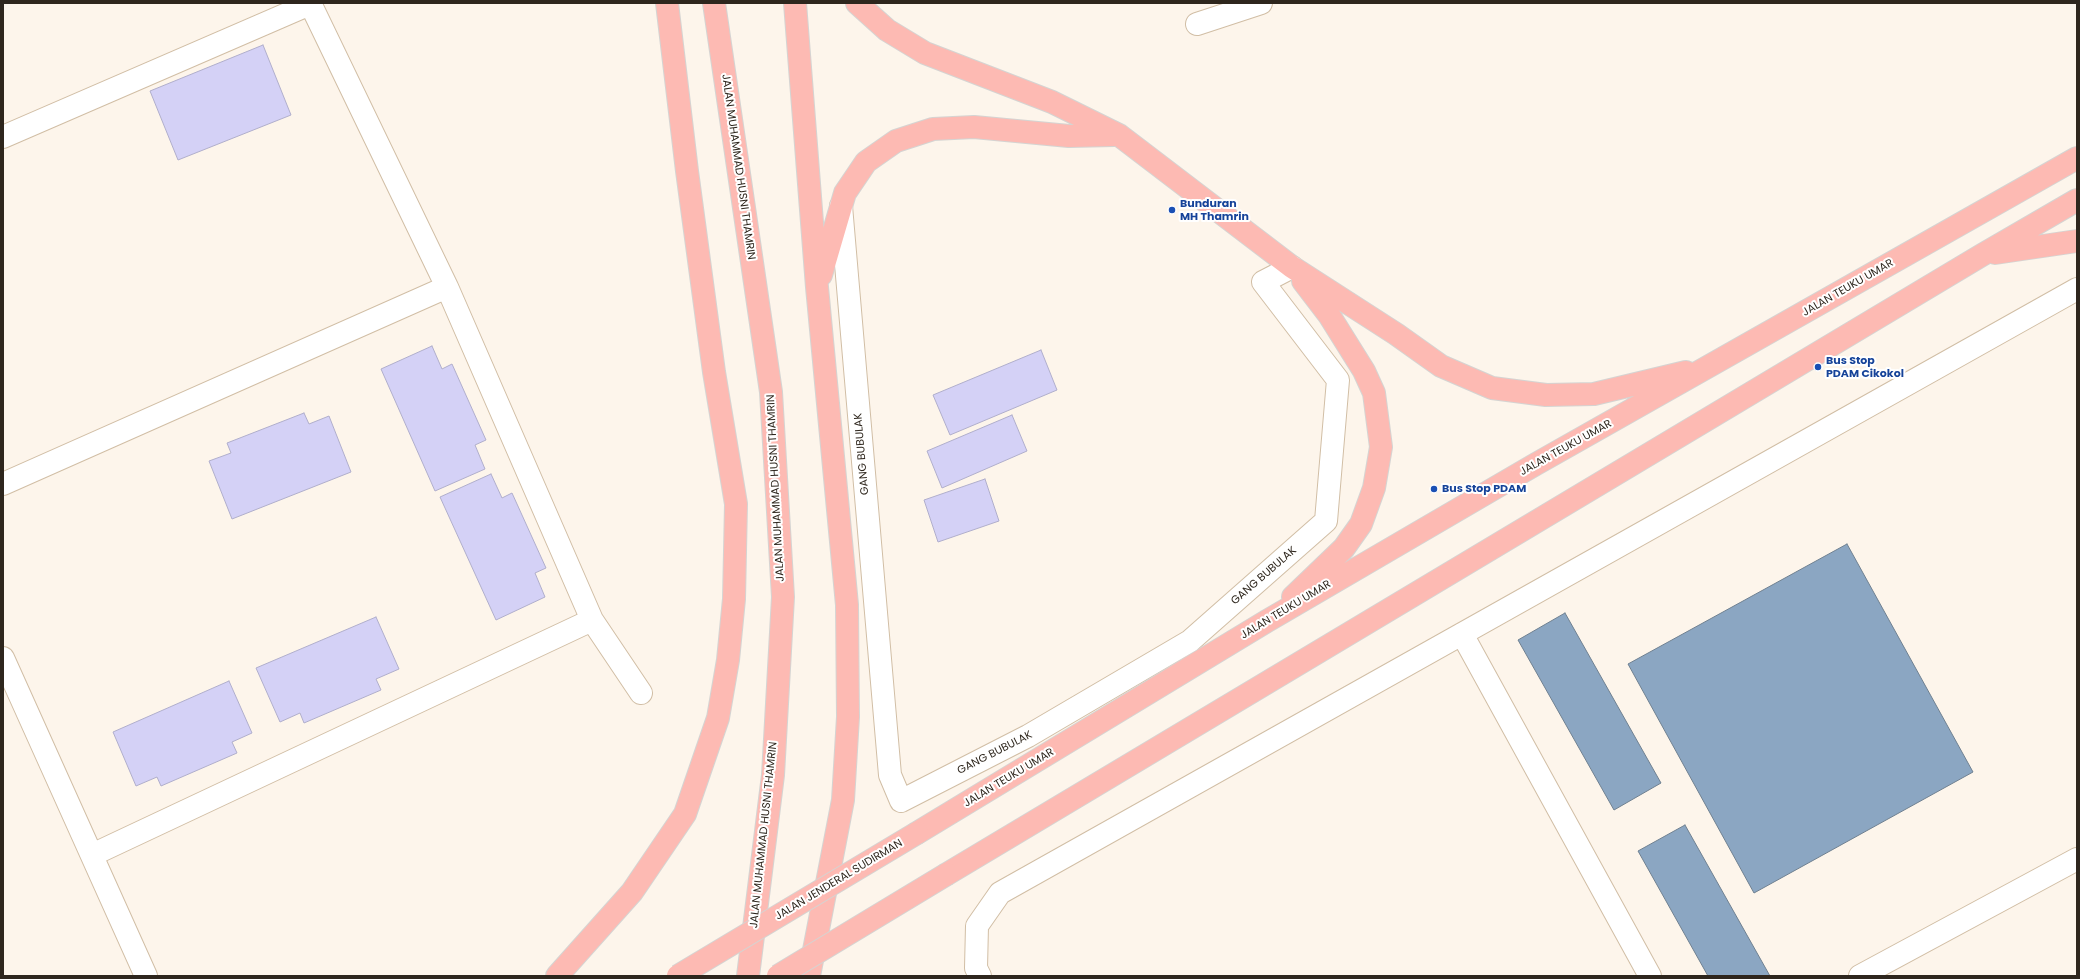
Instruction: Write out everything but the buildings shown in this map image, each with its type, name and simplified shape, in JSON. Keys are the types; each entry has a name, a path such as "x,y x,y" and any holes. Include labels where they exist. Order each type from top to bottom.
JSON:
{"main road":[{"path":"557,976 632,892 685,814 718,718 728,660 734,599 736,504 714,372 687,172 667,3"},
{"name":"JALAN MUHAMMAD HUSNI THAMRIN","path":"714,3 771,392 783,597 773,775 748,976"},
{"path":"795,3 817,287 846,605 848,717 843,800 809,976"},
{"path":"857,3 887,30 925,53 1052,102 1119,135 1292,268 1396,334 1441,366 1492,388 1546,395 1594,394 1713,365"},
{"path":"817,287 845,193 866,162 896,141 934,129 974,127 1069,136 1119,135"},
{"name":"JALAN TEUKU UMAR","path":"917,833 1267,621 1536,464 2077,158"},
{"path":"778,976 1982,255 2077,200"},
{"path":"1982,255 2077,241"},
{"path":"1267,621 1344,548 1361,524 1374,488 1381,447 1374,393 1364,371 1329,315 1292,268"},
{"name":"JALAN JENDERAL SUDIRMAN","path":"678,976 917,833"}],"street":[{"path":"1197,24 1261,3"},
{"path":"3,137 310,4 447,287 592,620 641,693"},
{"name":"GANG BUBULAK","path":"841,206 890,775 901,801 1028,736 1190,641 1326,520 1338,380 1263,282 1292,268"},
{"path":"3,484 447,287"},
{"path":"980,976 976,968 977,926 1000,893 2077,289"},
{"path":"92,855 592,620"},
{"path":"1462,634 1650,976"},
{"path":"3,658 146,976"},
{"path":"1860,976 2077,859"}],"water":[{"path":"1847,544 1973,772 1754,893 1628,664"},
{"path":"1565,613 1661,783 1614,810 1518,640"},
{"path":"1685,825 1770,976 1708,976 1638,851"}],"place":[{"name":"Bunduran MH Thamrin","path":"1172,210"},
{"name":"Bus Stop PDAM Cikokol","path":"1818,367"},
{"name":"Bus Stop PDAM","path":"1434,489"}]}
